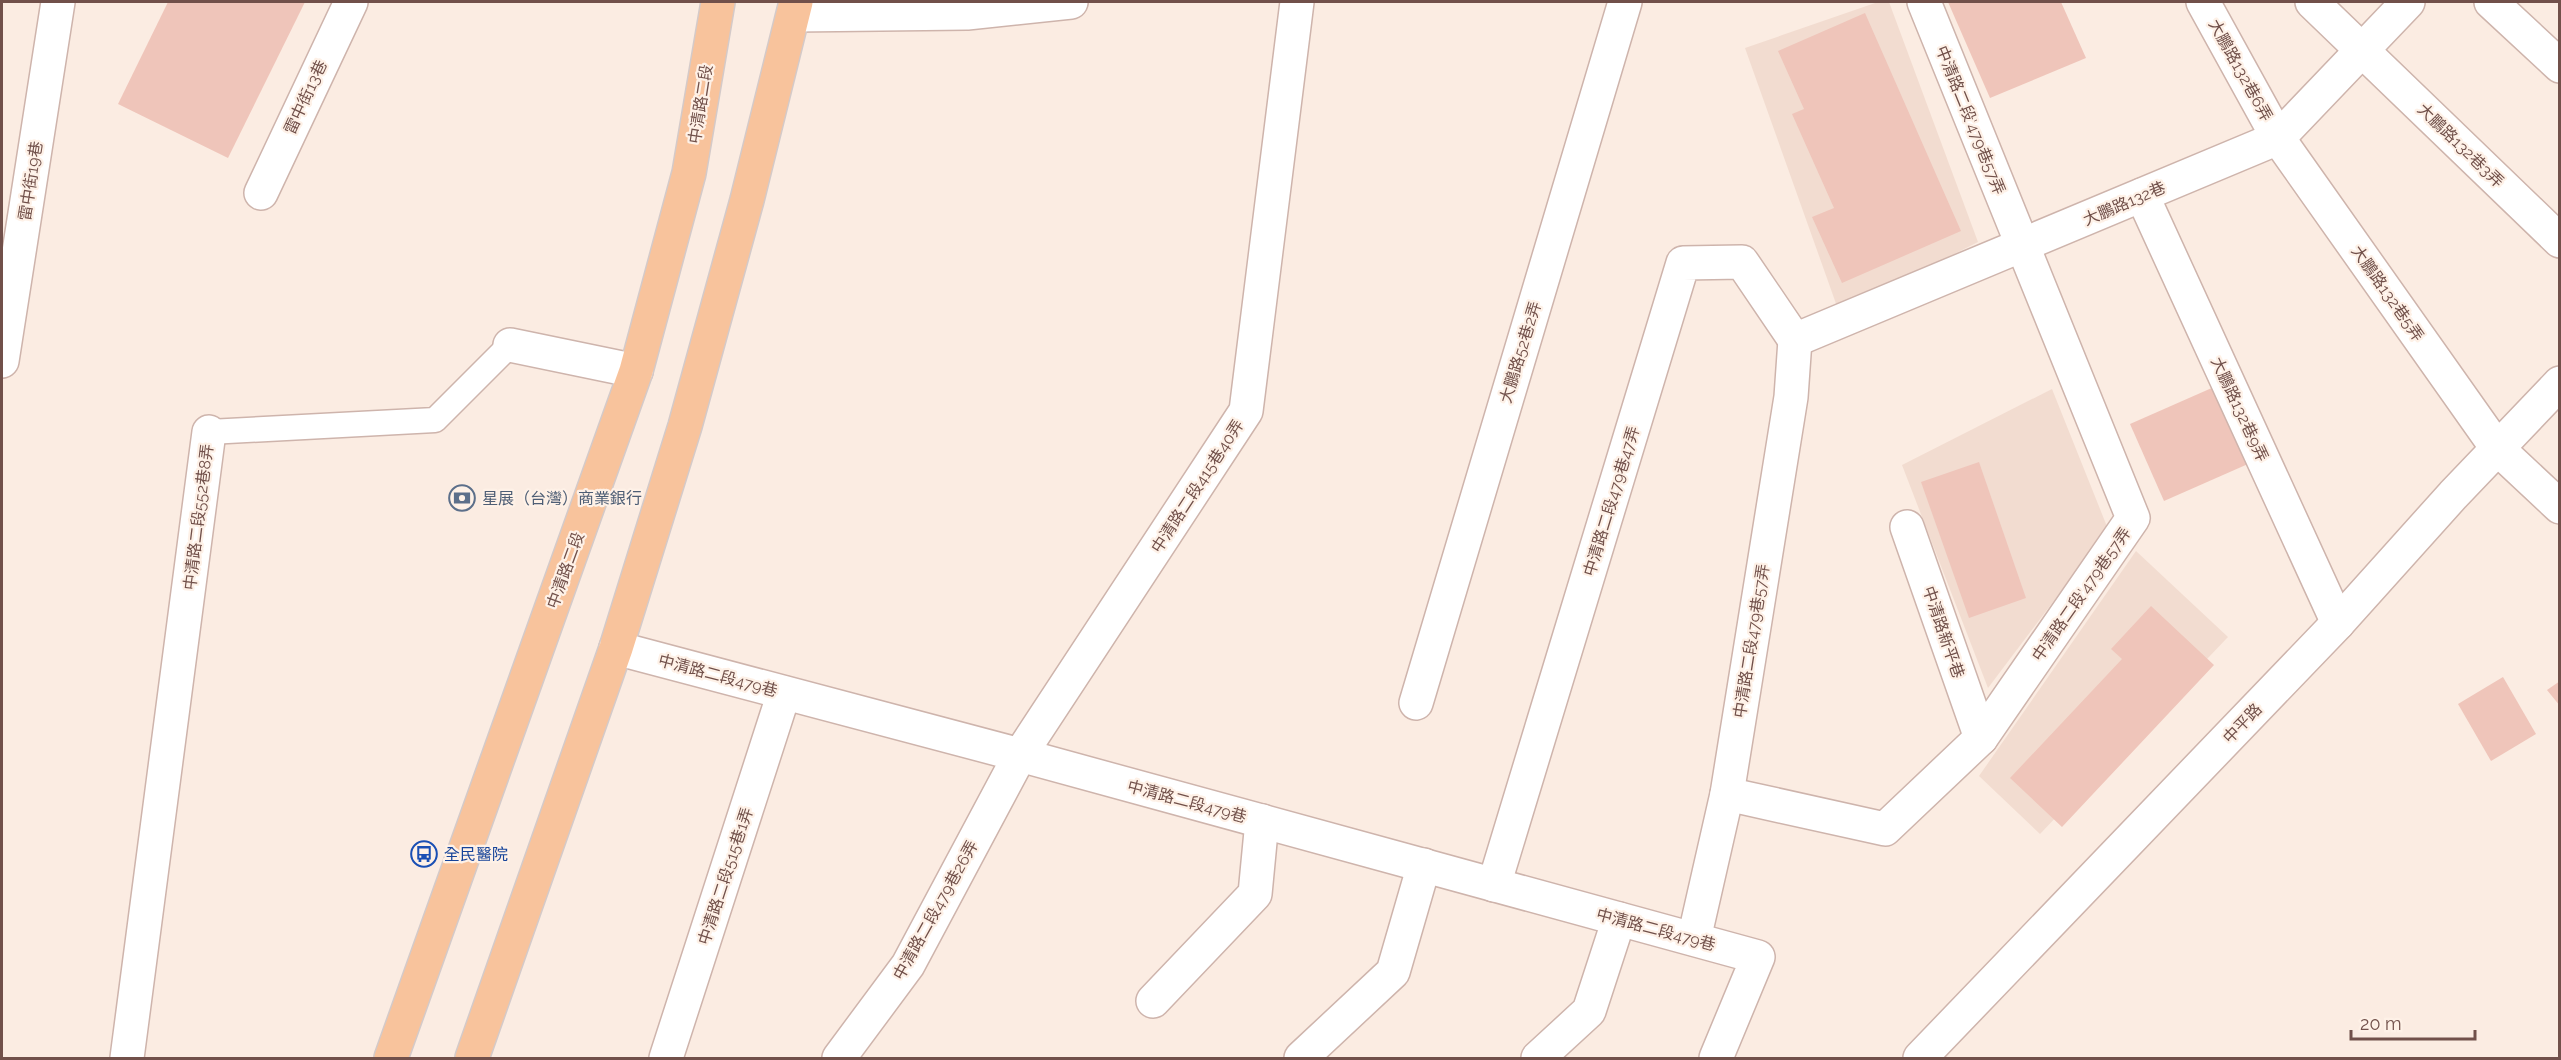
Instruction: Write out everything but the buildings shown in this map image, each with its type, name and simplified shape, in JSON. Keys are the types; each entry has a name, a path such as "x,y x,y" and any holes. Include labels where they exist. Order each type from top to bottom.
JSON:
{"main road":[{"name":"中清路二段","path":"391,1059 636,371 689,173 718,2"},
{"path":"472,1059 616,648 685,426 795,8"}],"street":[{"name":"雷中街19巷","path":"2,361 58,2"},
{"name":"雷中街13巷","path":"261,193 351,2"},
{"path":"795,8 967,13 1071,2"},
{"name":"中清路二段415巷40弄","path":"1020,755 1246,411 1298,2"},
{"name":"大鵬路52巷2弄","path":"1416,703 1625,2"},
{"name":"中清路二段ˋ479巷57弄","path":"1727,794 1885,829 1981,738 2133,518 1924,2"},
{"name":"大鵬路132巷6弄","path":"2203,2 2278,138"},
{"name":"大鵬路132巷3弄","path":"2312,2 2559,241"},
{"name":"大鵬路132巷","path":"1795,340 2278,138 2409,2"},
{"path":"2491,2 2559,66"},
{"name":"大鵬路132巷5弄","path":"2278,138 2497,448 2559,507"},
{"name":"大鵬路132巷9弄","path":"2142,195 2338,623"},
{"name":"中清路二段479巷47弄","path":"1494,885 1683,264 1742,262 1795,340"},
{"name":"中清路二段479巷57弄","path":"1694,939 1727,794 1791,397 1795,340"},
{"name":"中清路二段552巷8弄","path":"510,345 636,371"},
{"name":"中平路","path":"1920,1059 2338,623 2559,383"},
{"name":"中清路二段552巷8弄","path":"127,1059 209,432"},
{"name":"中清路新平巷","path":"1907,527 1981,738"},
{"name":"中清路二段479巷","path":"616,648 1020,755 1758,957 1716,1059"},
{"name":"中清路二段515巷1弄","path":"666,1059 784,693"},
{"name":"中清路二段479巷26弄","path":"839,1059 908,965 1020,755"},
{"path":"1153,1001 1255,894 1262,821"},
{"path":"1301,1059 1393,972 1424,866"},
{"path":"1538,1059 1589,1011 1619,919"}],"lane":[{"name":"中清路二段552巷8弄","path":"209,432 435,420 510,345"}],"shaded area":[{"path":"1878,2 1889,2 1978,242 1839,312 1745,48"},
{"path":"2052,389 2108,529 1988,688 1902,465"},
{"path":"2136,551 2228,637 2040,834 1979,776"}],"place":[{"name":"星展（台灣）商業銀行","path":"462,498"},
{"name":"全民醫院","path":"424,854"}]}
